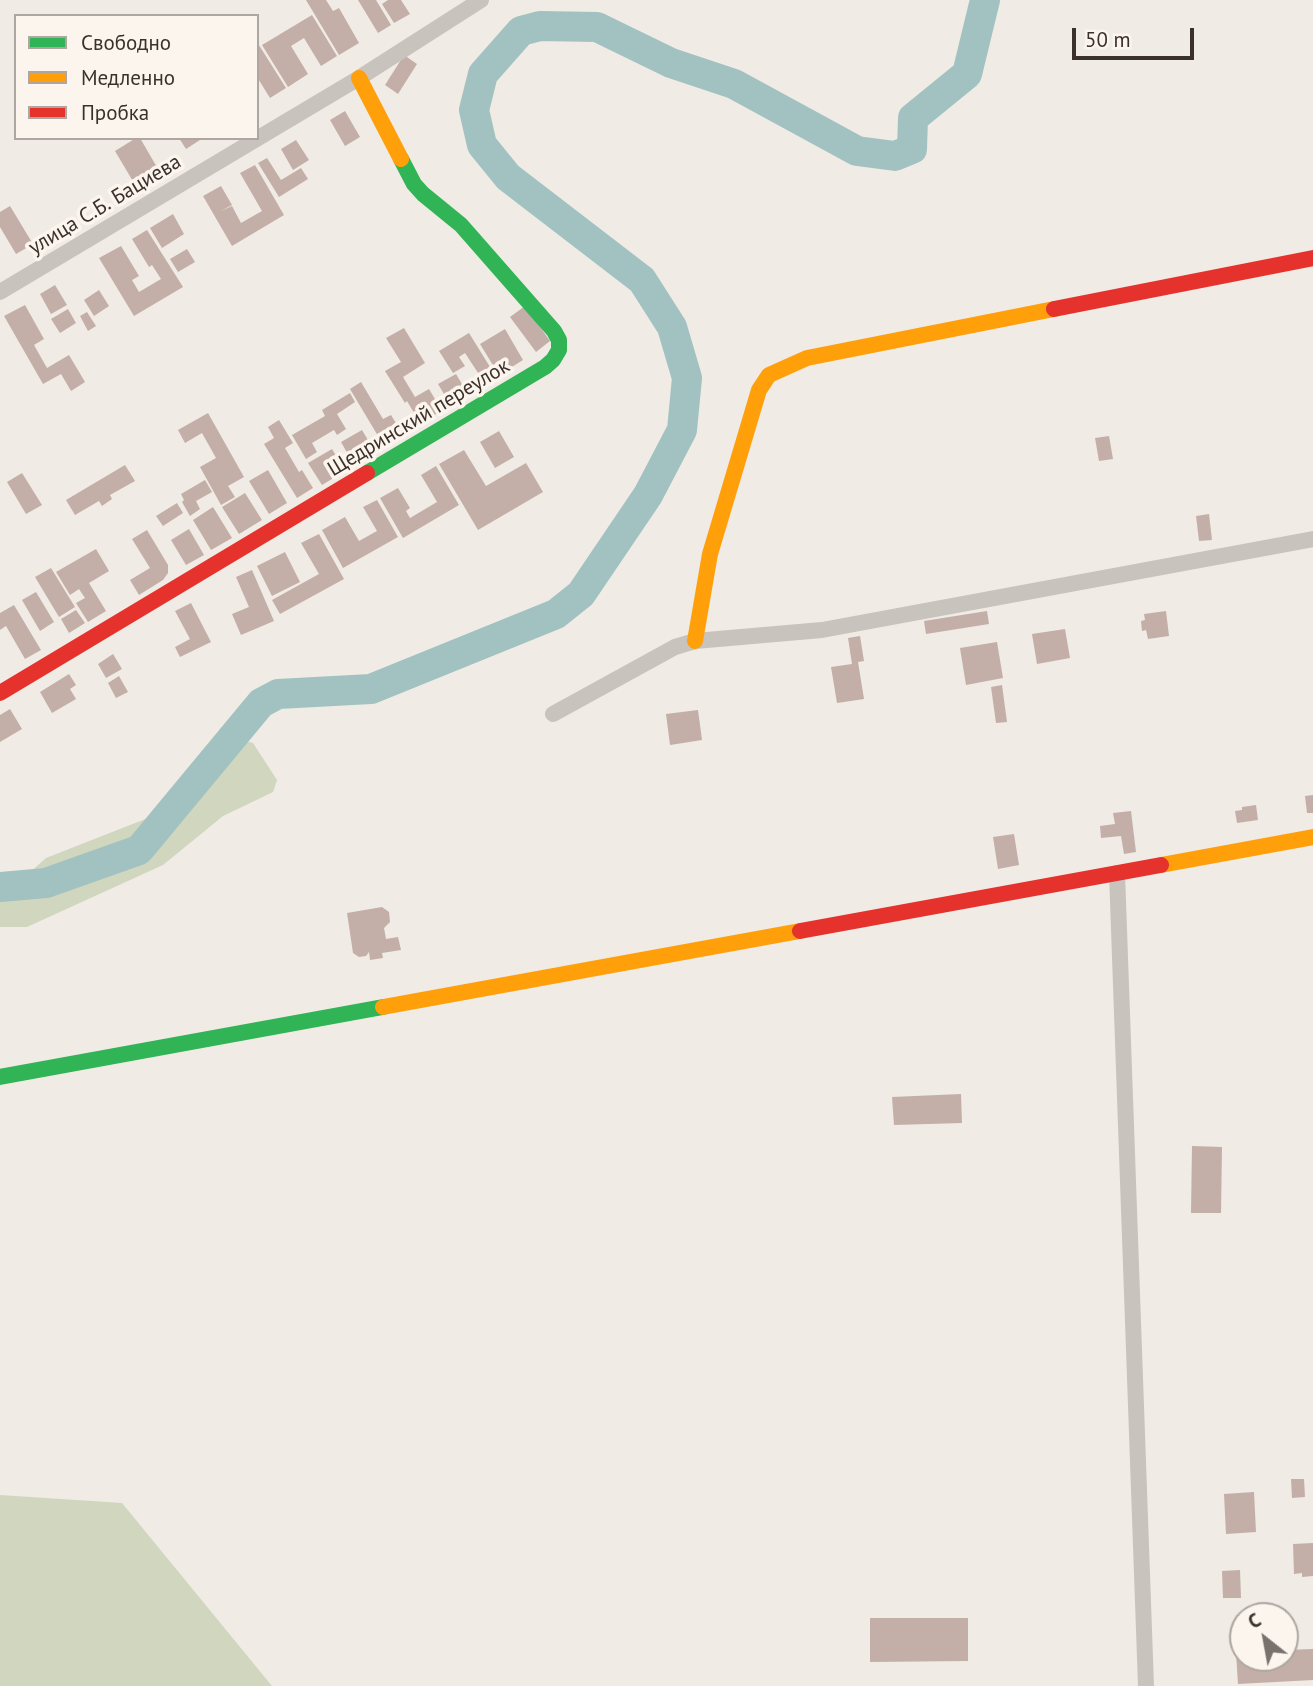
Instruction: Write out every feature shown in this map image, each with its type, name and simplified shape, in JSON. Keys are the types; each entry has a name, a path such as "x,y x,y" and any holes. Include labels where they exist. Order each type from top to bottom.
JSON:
{"street":[{"name":"улица С.Б. Бациева","path":"259,138 481,0"},
{"name":"Щедринский переулок","path":"0,693 553,360 559,349 559,340 554,331 461,225 414,184 359,78"},
{"name":"улица С.Б. Бациева","path":"0,292 255,140"},
{"path":"695,641 710,554 759,390 769,375 807,358 1313,258"},
{"path":"553,714 675,647 695,641 821,630 1313,539"},
{"path":"0,1077 1313,837"},
{"path":"1117,873 1146,1686"}],"green space":[{"path":"220,735 253,743 277,780 273,792 223,816 163,865 27,927 0,927 0,873 27,875 46,858 148,818"},
{"path":"0,1495 122,1503 272,1686 0,1686"}],"building":[{"path":"306,0 326,0 333,11 339,8 359,43 339,55"},
{"path":"358,0 376,0 391,25 378,33"},
{"path":"388,0 401,0 410,14 394,23 382,4"},
{"path":"312,15 337,56 321,66 304,38 291,46 308,74 288,87 262,45"},
{"path":"259,45 286,88 270,98 259,80"},
{"path":"404,55 417,64 398,94 385,85"},
{"path":"345,111 360,137 345,146 330,120"},
{"path":"133,140 141,140 158,169 134,183 115,151"},
{"path":"180,140 200,140 186,149"},
{"path":"296,140 309,160 293,170 281,149"},
{"path":"267,158 281,180 301,168 308,179 279,197 258,163"},
{"path":"255,165 284,215 232,246 203,196 221,186 232,205 221,211 232,206 241,223 262,211 240,173"},
{"path":"10,206 33,244 16,254 0,227 0,212"},
{"path":"173,214 184,234 162,248 150,228"},
{"path":"147,230 183,287 134,316 99,258 121,246 139,276 132,280 139,292 161,279 152,265 149,267 132,239"},
{"path":"187,249 195,262 178,272 170,259"},
{"path":"55,285 67,305 51,314 40,294"},
{"path":"99,290 109,306 94,316 84,300"},
{"path":"25,305 44,339 34,345 47,368 69,355 85,382 71,391 61,374 43,384 4,316"},
{"path":"525,306 550,341 536,352 510,317"},
{"path":"68,309 76,323 60,333 51,319"},
{"path":"87,312 96,326 88,331 80,316"},
{"path":"404,328 425,363 403,377 415,397 429,389 442,411 420,423 385,371 401,362 386,338"},
{"path":"505,329 523,360 499,375 480,344"},
{"path":"469,333 495,375 484,382 465,353 459,357 465,366 453,373 439,351"},
{"path":"456,374 468,394 450,404 438,384"},
{"path":"361,382 383,419 391,415 403,435 384,446 350,389"},
{"path":"350,393 355,402 337,414 346,429 337,435 334,430 312,443 317,452 306,459 292,435 325,416 322,410"},
{"path":"208,413 244,477 228,486 235,497 221,505 200,467 216,458 202,433 185,443 178,430"},
{"path":"279,420 293,443 285,448 299,472 302,470 313,488 297,498 264,444 274,438 268,427"},
{"path":"362,430 375,452 354,465 341,442"},
{"path":"499,431 514,457 495,468 480,442"},
{"path":"1109,436 1113,459 1099,461 1095,438"},
{"path":"332,449 345,471 322,485 308,463"},
{"path":"464,450 486,486 526,463 543,492 478,530 439,464"},
{"path":"125,465 135,481 110,495 112,499 102,506 99,501 75,515 66,500"},
{"path":"436,466 459,505 403,538 380,498 398,488 410,508 406,511 410,518 437,502 421,475"},
{"path":"268,470 287,503 269,514 249,481"},
{"path":"22,473 42,505 26,514 7,482"},
{"path":"205,480 212,492 196,501 200,509 190,516 182,502 184,500 181,494"},
{"path":"245,493 262,520 239,534 222,507"},
{"path":"377,500 398,537 343,568 322,530 345,517 359,541 377,531 363,507"},
{"path":"177,503 183,513 163,526 156,516"},
{"path":"213,507 232,538 211,550 193,520"},
{"path":"1209,514 1212,540 1199,541 1196,516"},
{"path":"189,529 204,555 186,565 171,540"},
{"path":"147,530 168,565 168,573 163,580 139,595 130,580 150,568 132,539"},
{"path":"319,534 344,579 280,614 272,600 319,574 301,543"},
{"path":"96,549 109,571 89,583 106,611 88,622 76,603 85,598 79,589 70,595 56,572"},
{"path":"285,552 300,582 272,596 257,566"},
{"path":"51,568 75,607 59,617 35,577"},
{"path":"252,570 274,621 241,635 232,614 249,607 236,577"},
{"path":"36,592 54,622 40,631 22,600"},
{"path":"191,603 211,642 180,657 175,647 190,639 175,611"},
{"path":"14,605 41,650 25,659 6,626 0,630 0,613"},
{"path":"76,610 85,623 69,633 61,619"},
{"path":"987,611 989,624 926,634 924,621"},
{"path":"1166,611 1169,636 1148,639 1146,630 1142,631 1141,621 1145,620 1144,614"},
{"path":"1065,629 1070,658 1037,664 1032,634"},
{"path":"860,636 864,661 858,662 864,699 837,703 831,667 852,664 848,638"},
{"path":"997,642 1003,678 966,685 960,648"},
{"path":"113,654 122,669 106,678 98,664"},
{"path":"69,674 76,685 70,689 76,699 52,713 40,692"},
{"path":"119,676 128,692 116,698 108,683"},
{"path":"1002,685 1007,722 996,723 991,687"},
{"path":"10,709 22,729 0,742 0,715"},
{"path":"698,710 702,740 670,745 666,714"},
{"path":"1313,795 1313,813 1307,813 1305,796"},
{"path":"1256,805 1258,820 1237,823 1235,811"},
{"path":"1131,811 1136,852 1124,854 1121,836 1101,838 1100,826 1115,824 1113,813"},
{"path":"1014,834 1019,865 998,869 993,837"},
{"path":"382,907 389,912 390,922 384,928 386,939 398,937 401,950 382,953 383,958 370,960 369,952 366,956 359,957 353,953 347,913"},
{"path":"961,1094 962,1123 894,1125 892,1097"},
{"path":"1192,1146 1222,1147 1221,1213 1191,1213"},
{"path":"1291,1479 1304,1479 1305,1497 1292,1498"},
{"path":"1254,1492 1256,1532 1226,1534 1224,1494"},
{"path":"1313,1543 1313,1576 1302,1577 1302,1573 1294,1574 1293,1544"},
{"path":"1240,1570 1241,1598 1223,1598 1222,1571"},
{"path":"870,1618 968,1618 968,1661 870,1662"},
{"path":"1313,1649 1313,1680 1238,1684 1237,1672 1299,1672 1299,1650"}],"waterway":[{"path":"0,887 46,883 139,850 261,703 278,694 371,689 556,614 581,594 648,495 682,430 687,378 672,327 642,280 508,177 482,145 474,110 483,74 521,31 540,26 597,27 671,63 734,84 857,151 895,156 912,149 913,118 967,74 985,0"}],"traffic: fast":[{"path":"367,473 545,367 559,350 559,340 554,331 461,225 414,184 401,159"},
{"path":"0,1077 383,1007"}],"traffic: slow":[{"path":"359,78 401,159"},
{"path":"695,641 710,554 759,390 769,375 807,358 1054,309"},
{"path":"1161,865 1313,837"},
{"path":"383,1007 800,931"}],"traffic: jam":[{"path":"1054,309 1313,258"},
{"path":"0,693 367,473"},
{"path":"800,931 1161,865"}]}
